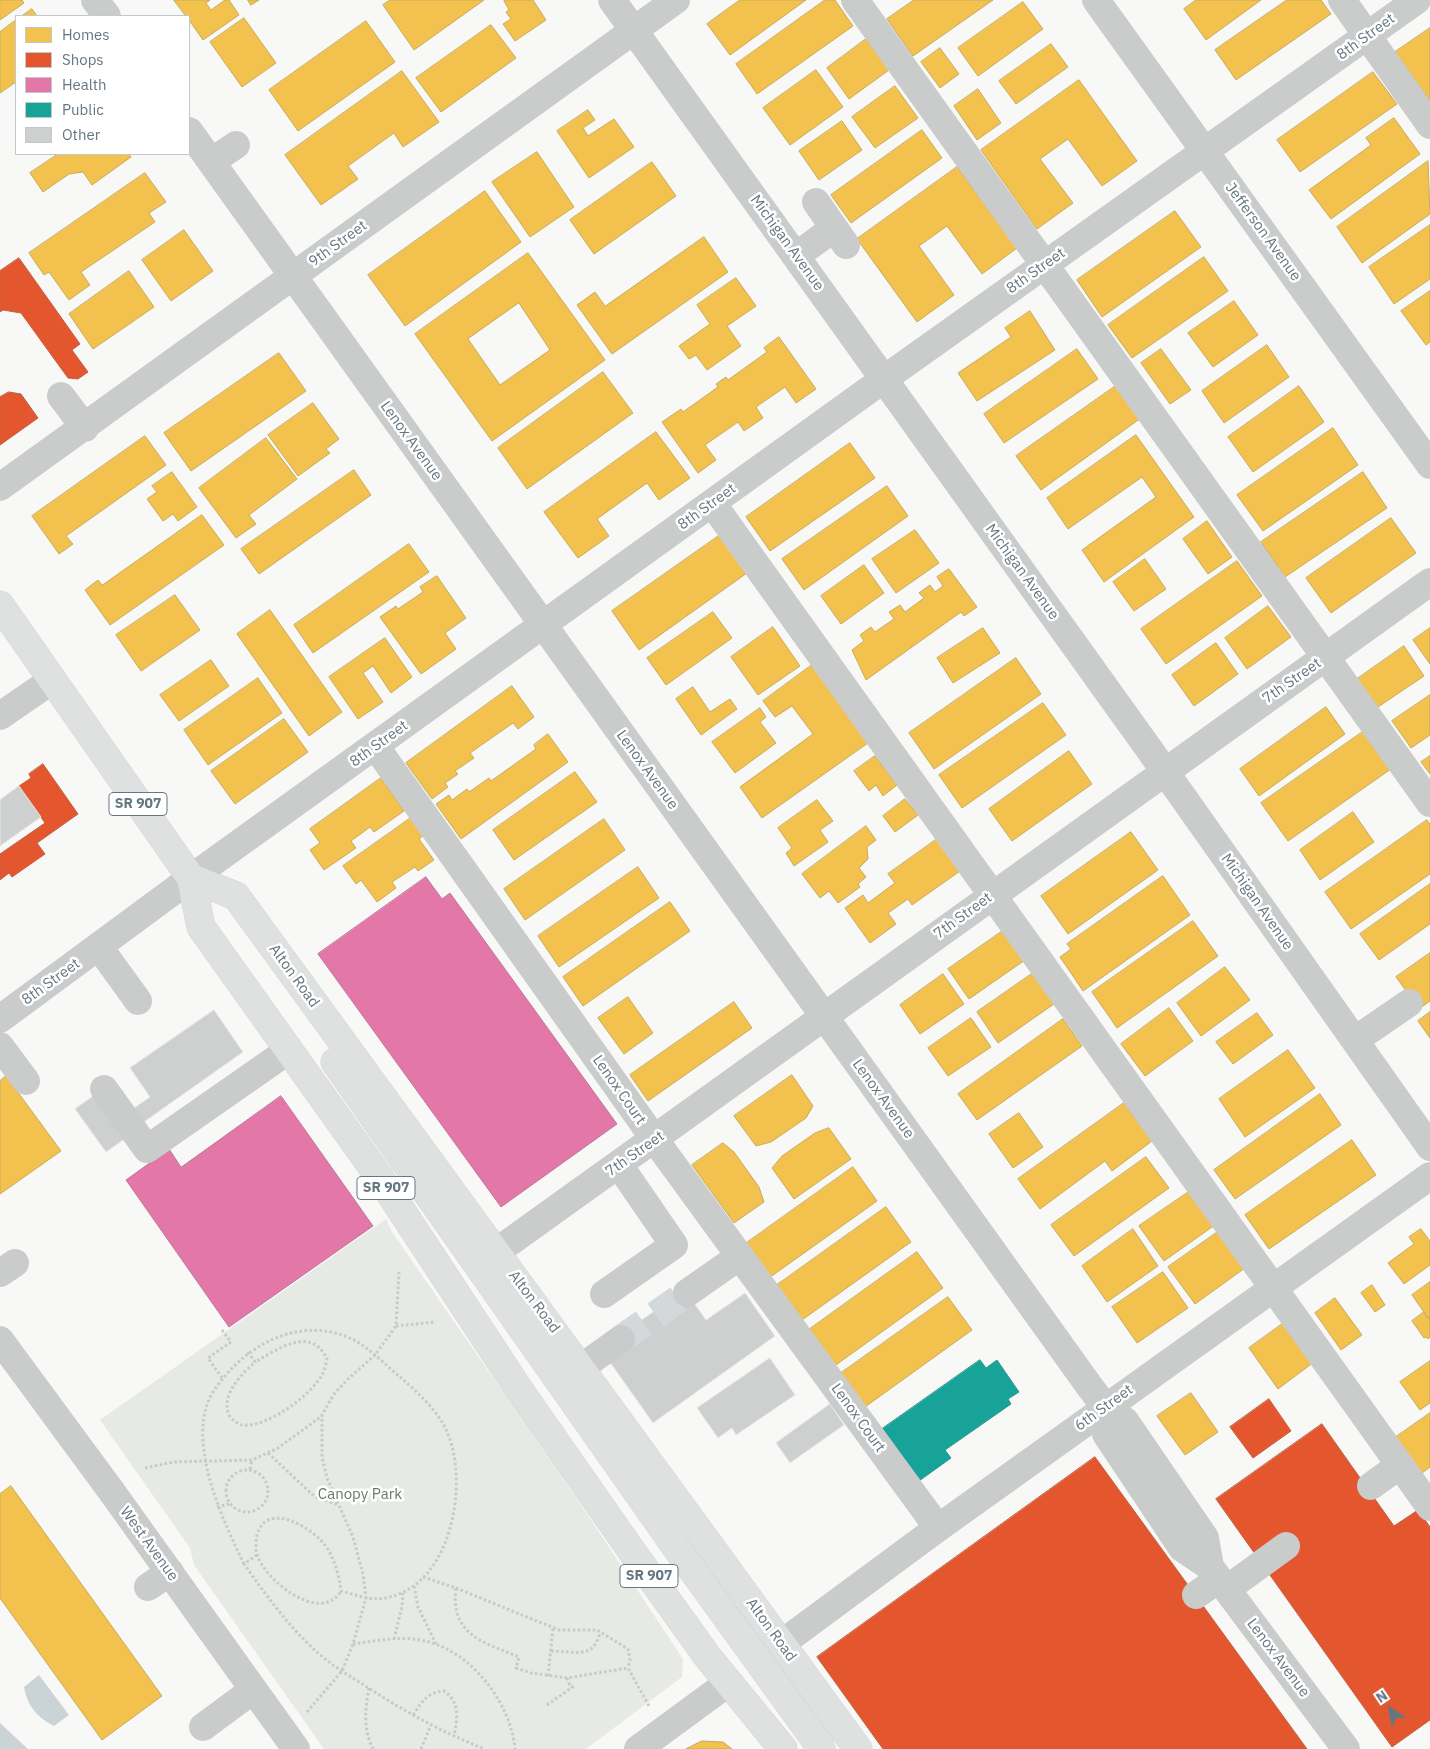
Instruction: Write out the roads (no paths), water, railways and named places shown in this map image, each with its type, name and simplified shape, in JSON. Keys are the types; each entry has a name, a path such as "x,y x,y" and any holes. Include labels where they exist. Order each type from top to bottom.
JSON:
{"highway":[{"name":"SR 907","path":"0,606 191,878 201,927 383,1183 520,1391 707,1656 783,1749"},
{"name":"Alton Road","path":"191,878 236,896 582,1367 780,1644 858,1749"},
{"path":"191,878 226,902 390,1143 673,1543 822,1749"},
{"path":"707,1656 728,1662 752,1659 780,1644"}],"street":[{"path":"95,0 106,15"},
{"name":"Michigan Avenue","path":"612,0 1165,772 1430,1147"},
{"name":"9th Street","path":"0,488 676,0"},
{"path":"855,0 1430,803"},
{"name":"Jefferson Avenue","path":"1096,0 1430,465"},
{"path":"1342,0 1430,125"},
{"name":"8th Street","path":"4,1008 99,947 191,878 376,747 884,379 1206,152 1417,0"},
{"name":"Lenox Avenue","path":"190,132 1106,1408 1125,1421 1205,1538 1218,1578 1346,1749"},
{"path":"211,162 236,145"},
{"path":"796,256 840,236 816,202"},
{"path":"62,396 85,428"},
{"path":"712,503 1430,1507"},
{"name":"7th Street","path":"496,1252 655,1140 993,894 1430,582"},
{"path":"0,716 51,680"},
{"name":"Lenox Court","path":"376,747 655,1140 938,1528"},
{"path":"99,947 138,1001"},
{"path":"1355,1040 1409,1003"},
{"path":"0,1046 26,1081"},
{"path":"104,1089 147,1149 289,1050"},
{"path":"604,1294 674,1245 619,1165"},
{"name":"6th Street","path":"780,1644 938,1528 1430,1176"},
{"path":"687,1293 740,1256"},
{"path":"582,1367 621,1339"},
{"name":"West Avenue","path":"0,1340 159,1580 252,1690 296,1749"},
{"path":"1371,1486 1400,1466"},
{"path":"1196,1595 1218,1578 1286,1546"},
{"path":"638,1749 728,1683"},
{"path":"203,1727 252,1690"}],"tunnel":[{"path":"621,1339 687,1293"}],"park label":[{"name":"Canopy Park","path":"360,1495"}]}
